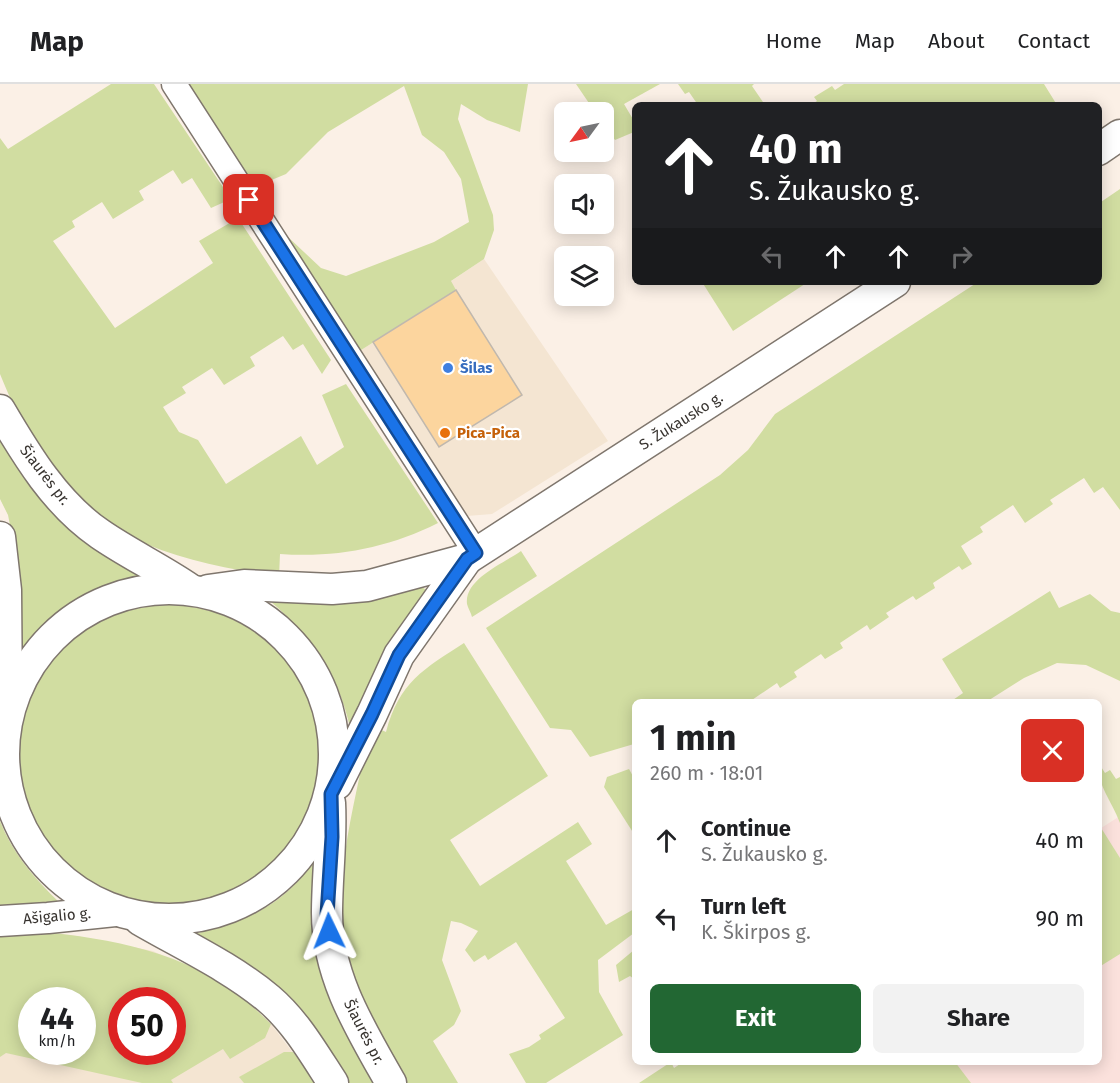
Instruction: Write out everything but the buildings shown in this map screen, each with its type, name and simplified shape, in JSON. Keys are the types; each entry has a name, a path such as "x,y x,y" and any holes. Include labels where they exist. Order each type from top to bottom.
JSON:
{"main road":[{"path":"1102,147 1120,135"},
{"name":"S. Žukausko g.","path":"196,590 244,585 332,589 367,586 472,556 890,285"},
{"name":"Šiaurės pr.","path":"0,410 26,455 64,503 99,533 196,590"},
{"path":"0,537 6,590 4,770 10,801 22,830 39,857 61,879 86,898 123,913 244,981 270,1000 298,1030 333,1083"},
{"name":"S. Žukausko g.","path":"123,913 160,920 188,919 215,914 241,904 265,889 286,871 304,850 399,655 472,556"},
{"path":"4,733 20,682 31,662 50,639 74,619 100,604 130,594 160,589 196,590 236,602 267,620 294,644 316,678 329,712 335,753 331,797"},
{"name":"Šiaurės pr.","path":"331,797 332,837 327,915 331,948 353,1017 391,1083"},
{"name":"Ašigalio g.","path":"0,921 123,913"}],"street":[{"path":"174,84 472,556"}],"shaded area":[{"path":"484,259 608,441 492,514 467,516 458,512 358,352 456,290 450,282"},
{"path":"1120,816 1120,1083 691,1083 718,1065 1102,1065 1102,827"},
{"path":"0,933 71,935 153,951 234,991 271,1024 316,1083 0,1083"}],"green space":[{"path":"111,84 154,84 231,199 211,208 192,178 182,184 173,170 139,191 144,200 113,219 102,202 72,221 75,227 53,241 115,328 213,263 199,241 238,218 331,360 322,374 303,344 293,350 283,336 250,357 255,366 224,385 212,368 182,387 186,393 163,407 179,432 198,440 226,484 301,436 317,465 344,447 322,395 346,384 438,523 381,545 341,553 280,554 279,577 186,558 133,538 88,508 52,468 23,423 0,374 0,138 8,149"},
{"path":"187,84 528,84 520,132 487,120 461,104 458,119 493,215 494,230 484,259 451,281 456,290 358,352 271,221 321,268 346,276 434,242 469,222 461,179 444,152 422,135 404,86 328,132 286,174 252,188"},
{"path":"576,84 660,84 624,104 632,118 632,133 615,140 614,102 588,102"},
{"path":"678,84 754,84 752,86 763,102 696,102 689,92 685,94"},
{"path":"844,84 1044,84 1055,102 816,102 814,97 832,86 835,90"},
{"path":"1120,189 1120,510 1103,487 1094,493 1084,478 1050,500 1053,504 1025,523 1013,505 980,527 983,532 961,546 972,564 962,570 959,566 933,583 935,588 916,600 913,596 886,613 889,617 870,630 867,625 840,643 843,648 825,659 821,654 794,672 797,677 780,688 777,683 753,699 632,699 632,745 590,757 571,730 550,728 486,628 720,475 748,450 775,414 973,285 1102,285 1102,201"},
{"path":"704,285 803,285 733,331"},
{"path":"0,437 151,573 74,601 48,622 22,654 17,561 8,515 0,499"},
{"path":"521,551 537,576 472,617 467,604 472,587 486,573"},
{"path":"420,585 426,590 428,599 353,741 342,698 314,646 269,600"},
{"path":"1050,591 1059,608 1090,594 1111,611 1120,613 1120,681 1086,665 1057,663 1024,678 991,699 954,699 963,693 942,659"},
{"path":"169,605 198,608 226,616 252,630 275,649 294,672 308,698 316,726 319,755 316,784 308,812 294,838 275,861 252,880 226,894 198,902 169,905 140,902 112,894 86,880 63,861 44,838 30,812 22,784 19,755 22,726 30,698 44,672 63,649 86,630 112,616 140,608"},
{"path":"464,643 548,776 450,840 480,886 578,822 592,844 566,861 606,925 632,910 632,934 598,960 599,992 623,1035 546,1083 526,1083 509,1054 529,1047 541,1039 539,1035 565,1018 516,942 488,960 485,955 474,962 465,950 478,931 451,921 442,960 461,1011 454,1025 433,1041 458,1083 407,1083 365,1010 347,965 341,922 344,857 369,743 375,727 386,732 398,701 415,678"},
{"path":"1102,768 1105,773 1110,770 1116,779 1120,777 1120,823 1103,786"},
{"path":"629,769 632,774 632,831 604,787 607,777"},
{"path":"0,821 25,865 60,903 0,908"},
{"path":"1102,829 1120,858 1120,954 1102,965"},
{"path":"315,860 376,1083 346,1083 191,935 246,918 261,910 289,890"},
{"path":"25,930 80,936 160,954 210,976 248,1002 271,1024 265,1038 230,1059 223,1049 171,1080 173,1083 142,1083 60,1065 96,1065 96,987 18,987 18,1056 6,1053 0,1057 0,933"},
{"path":"632,952 632,978 630,976 619,982 616,965"},
{"path":"284,1052 293,1052 316,1083 244,1083 239,1077"},
{"path":"666,1065 672,1065 674,1068 678,1065 957,1065 971,1083 639,1083"}],"place":[{"name":"Šilas","path":"448,368"},
{"name":"Pica-Pica","path":"445,433"}],"route":[{"path":"249,200 476,553 467,559 399,655 331,794 332,837 327,915 329,931"}]}
